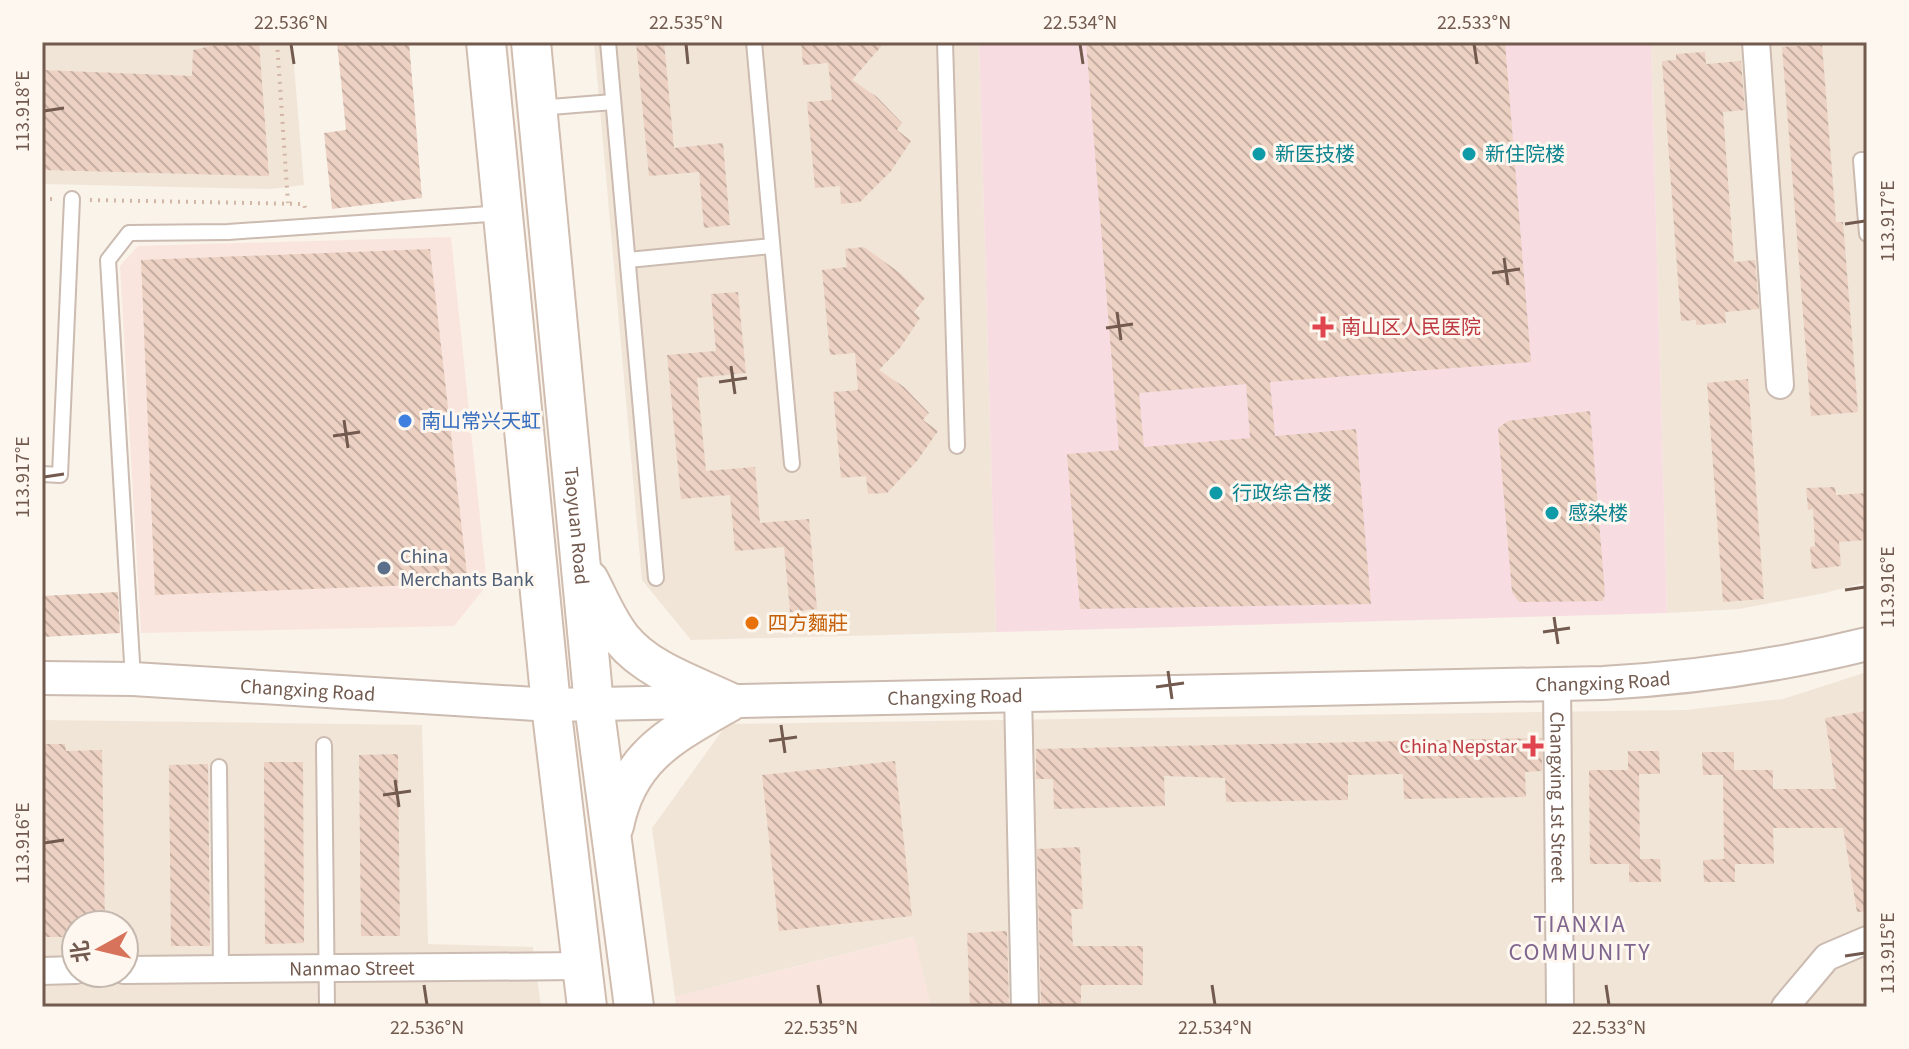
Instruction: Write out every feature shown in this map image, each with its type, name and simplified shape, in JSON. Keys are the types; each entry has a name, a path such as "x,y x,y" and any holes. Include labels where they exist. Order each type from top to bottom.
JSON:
{"main road":[{"path":"486,42 551,705 587,1007"},
{"name":"Taoyuan Road","path":"531,42 594,705 634,1007"},
{"path":"580,563 613,626 635,652 663,670 729,702"},
{"path":"612,845 623,793 642,762 667,738 729,702"}],"street":[{"path":"1756,42 1780,385"},
{"name":"Changxing Road","path":"42,678 133,679 551,705 594,705 1659,680 1770,666 1867,644"},
{"name":"Changxing 1st Street","path":"1557,683 1560,1007"},
{"path":"1018,695 1025,1007"},
{"path":"1785,1007 1827,957 1867,940"},
{"name":"Nanmao Street","path":"140,970 580,966"}],"lane":[{"path":"608,42 656,578"},
{"path":"754,42 792,464"},
{"path":"945,42 957,446"},
{"path":"538,108 613,102"},
{"path":"1867,160 1861,160 1867,234"},
{"path":"42,474 60,475 72,199"},
{"path":"133,679 108,260 129,233 228,232 503,213"},
{"path":"628,260 772,246"},
{"path":"324,745 327,1007"},
{"path":"219,767 221,969"}],"path":[{"path":"277,42 288,203"},
{"path":"42,199 304,204 306,226"}],"shaded area":[{"path":"42,42 292,42 304,185 270,189 42,184"},
{"path":"594,42 979,42 996,632 691,640 642,580"},
{"name":"南山区人民医院","path":"979,42 1651,42 1667,613 996,632"},
{"path":"1651,42 1867,42 1867,582 1739,609 1667,613"},
{"path":"451,237 487,585 454,626 141,633 120,266 138,246"},
{"path":"1867,672 1867,1007 931,1007 913,937 675,997 652,828 727,724 1686,710 1783,699"},
{"path":"42,720 422,725 428,944 533,947 541,1007 42,1007"},
{"path":"914,937 931,1007 676,1007 675,997"}],"building":[{"path":"230,42 259,42 269,176 42,170 42,70 192,76 193,50"},
{"path":"337,42 409,42 422,198 332,209 324,133 346,130"},
{"path":"636,42 664,42 674,148 723,143 730,225 704,228 699,172 649,176"},
{"path":"801,42 885,42 852,80 877,97 902,123 897,130 911,141 891,171 860,202 841,204 840,186 815,188 807,102 832,100 828,63 803,65"},
{"path":"1086,42 1505,42 1531,362 1270,382 1275,436 1356,429 1371,604 1080,609 1067,454 1119,450","holes":["1246,384 1250,438 1144,447 1139,393"]},
{"path":"1822,44 1836,222 1843,222 1858,412 1811,416 1782,47"},
{"path":"1705,52 1706,64 1741,61 1745,110 1723,112 1734,262 1755,260 1759,309 1725,312 1726,323 1696,325 1696,320 1681,321 1662,61 1676,60 1676,54"},
{"path":"864,247 900,273 925,298 914,312 920,318 900,348 879,370 904,387 929,413 923,420 938,431 917,461 887,493 868,494 866,476 841,478 833,392 858,390 855,353 830,355 822,270 847,267 845,249"},
{"path":"430,249 468,583 155,595 141,260"},
{"path":"738,292 746,373 697,378 706,471 755,467 760,523 809,519 817,609 790,612 784,547 735,551 730,495 681,499 667,355 716,351 711,294"},
{"path":"1748,379 1764,599 1723,602 1707,383"},
{"name":"感染楼","path":"1590,411 1605,594 1603,601 1519,602 1512,592 1498,428 1508,421"},
{"path":"1835,487 1836,495 1867,493 1867,540 1839,542 1841,566 1812,569 1810,547 1815,546 1813,509 1808,510 1806,488"},
{"path":"118,592 120,633 42,637 42,596"},
{"path":"1867,711 1867,911 1857,912 1843,828 1773,828 1774,864 1735,864 1735,882 1704,882 1703,860 1724,859 1723,775 1703,775 1702,752 1734,752 1734,770 1773,770 1773,789 1836,789 1825,718"},
{"path":"1542,738 1542,771 1525,772 1526,797 1404,799 1403,774 1348,775 1348,800 1226,802 1225,778 1164,776 1165,806 1054,809 1053,779 1036,779 1036,749"},
{"path":"42,744 65,744 66,751 102,750 105,909 60,909 60,937 42,937"},
{"path":"1628,751 1659,751 1660,774 1639,774 1640,859 1660,859 1661,882 1629,882 1629,864 1590,864 1589,770 1628,770"},
{"path":"398,754 400,936 361,936 359,755"},
{"path":"895,761 912,916 779,931 762,775"},
{"path":"264,762 303,762 304,943 265,944"},
{"path":"208,764 210,946 171,946 169,765"},
{"path":"1080,847 1083,909 1071,909 1073,946 1143,946 1143,985 1081,985 1081,1007 1041,1007 1037,849"},
{"path":"1007,931 1009,1007 970,1007 967,933"}],"place":[{"name":"新医技楼","path":"1259,154"},
{"name":"新住院楼","path":"1469,154"},
{"name":"南山区人民医院","path":"1323,327"},
{"name":"南山常兴天虹","path":"405,421"},
{"name":"行政综合楼","path":"1216,493"},
{"name":"感染楼","path":"1552,513"},
{"name":"China Merchants Bank","path":"384,568"},
{"name":"四方麵莊","path":"752,623"},
{"name":"China Nepstar","path":"1533,746"}],"district":[{"name":"TIANXIA COMMUNITY","path":"1580,938"}]}
